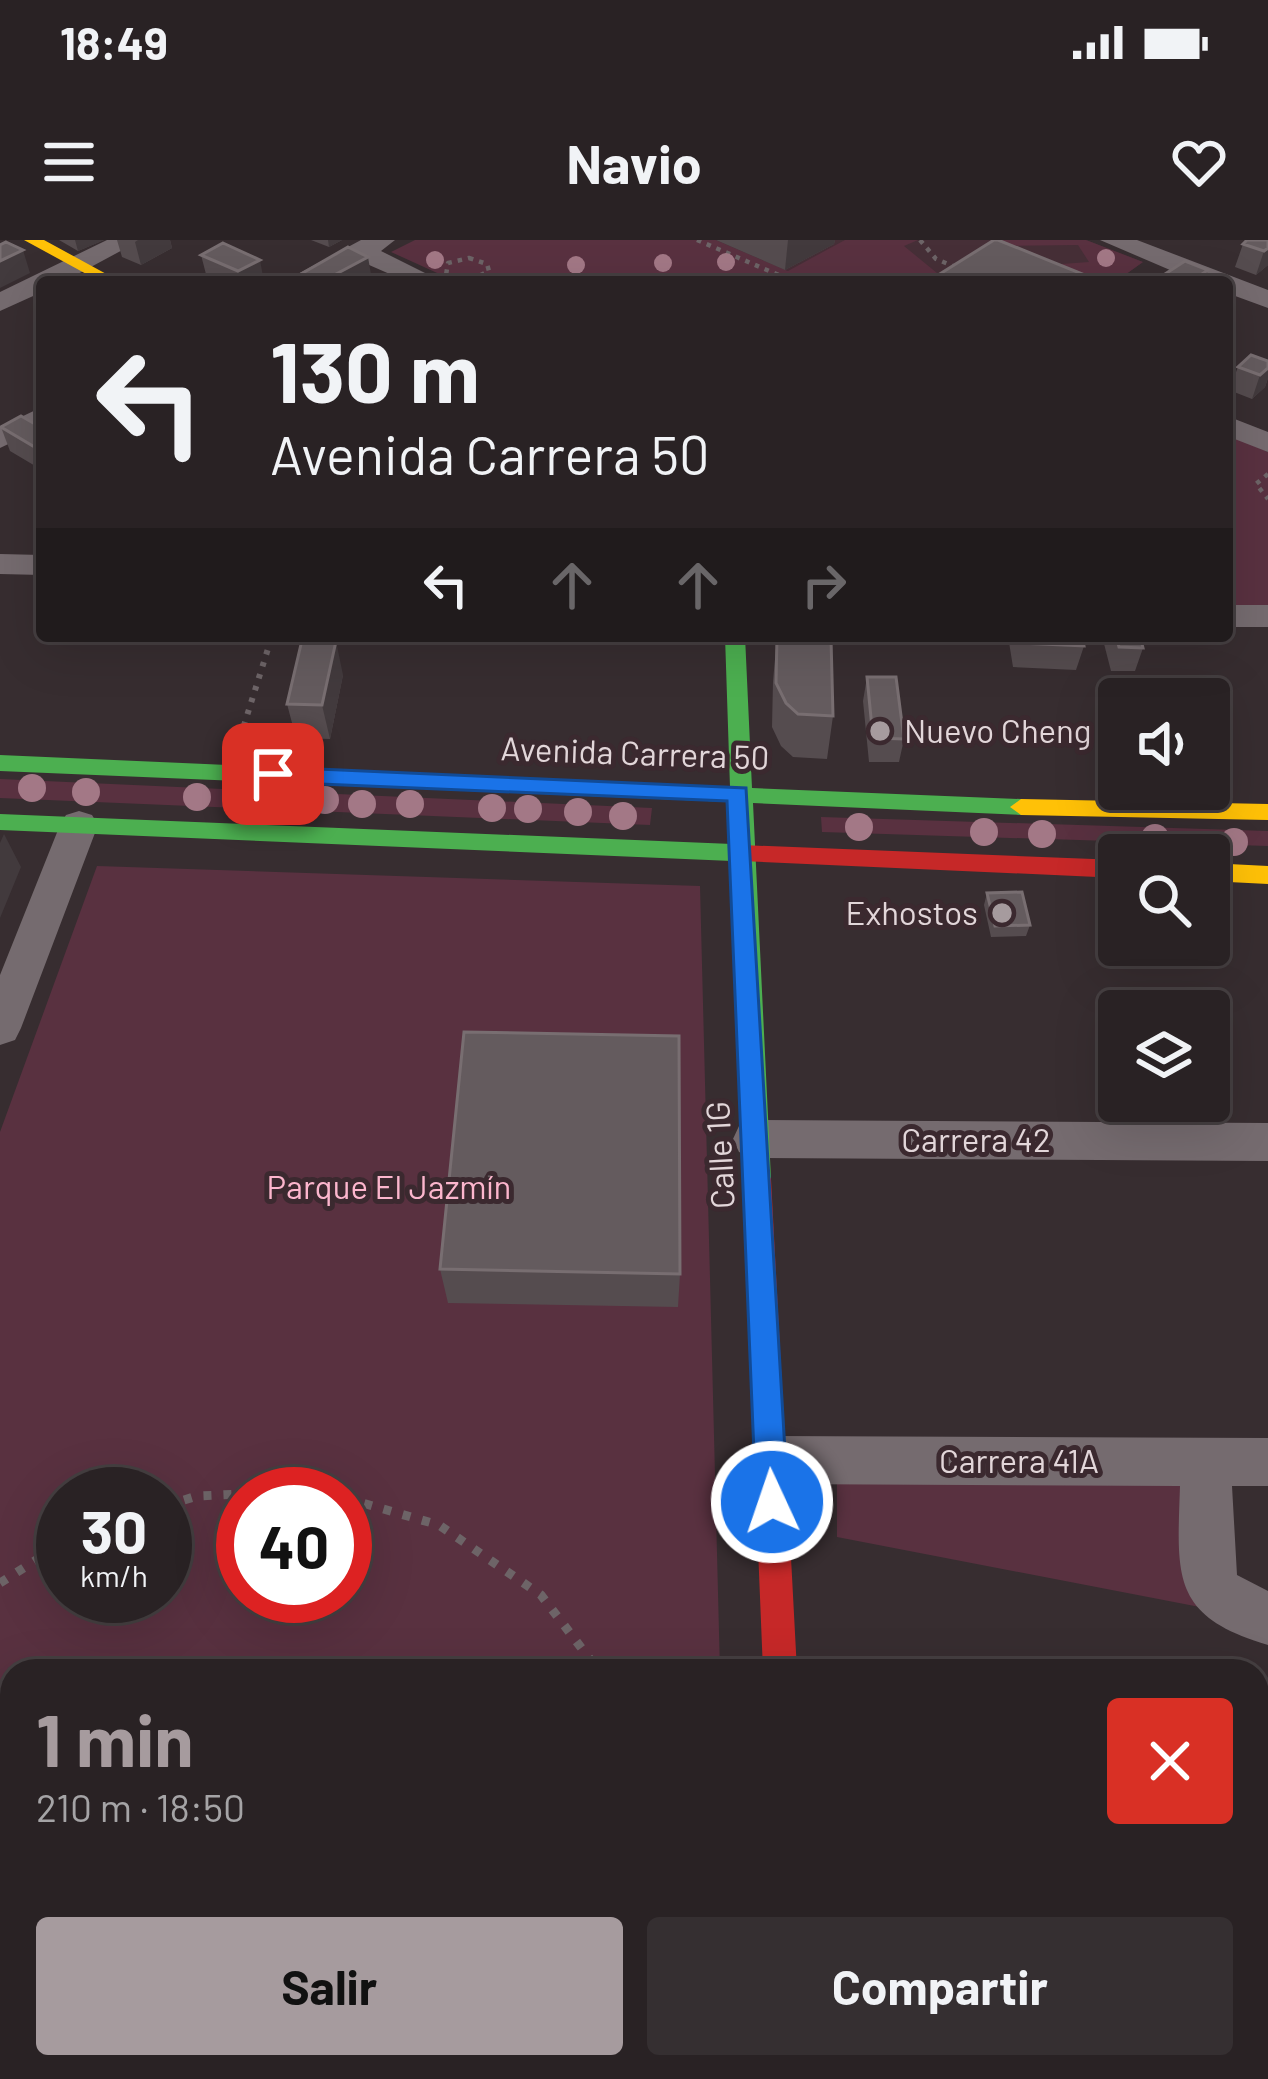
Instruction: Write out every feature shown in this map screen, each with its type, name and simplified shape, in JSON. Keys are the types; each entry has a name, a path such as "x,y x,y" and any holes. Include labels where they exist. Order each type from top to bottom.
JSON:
{"main road":[{"path":"32,240 101,276"},
{"name":"Calle 1G","path":"735,642 738,793 779,1659"},
{"name":"Avenida Carrera 50","path":"0,763 1099,810 1268,812"},
{"path":"0,822 1098,868"},
{"path":"1230,873 1268,874"}],"street":[{"path":"55,276 128,240"},
{"path":"1113,240 1187,257 1214,276"},
{"path":"308,276 371,246 420,276"},
{"path":"1159,276 1187,257"},
{"path":"0,303 36,285"},
{"path":"1233,286 1268,300"},
{"path":"0,439 36,419"},
{"path":"1233,428 1268,443"},
{"path":"0,564 36,565"},
{"path":"1233,616 1268,616"},
{"path":"0,1028 79,825"},
{"name":"Carrera 42","path":"755,1138 1268,1142"},
{"name":"Carrera 41A","path":"770,1460 1268,1462"},
{"path":"1207,1462 1208,1570 1217,1594 1242,1610 1268,1618"}],"path":[{"path":"697,240 781,276"},
{"path":"920,240 936,259 966,272"},
{"path":"452,276 443,271 454,260 469,258 488,264 482,276"},
{"path":"1268,474 1256,484 1268,499"},
{"path":"229,772 270,642"},
{"path":"372,1506 439,1525 541,1595 590,1659"},
{"path":"0,1583 36,1560"}],"shaded area":[{"path":"716,240 1086,240 1143,262 1123,276 799,276"}],"green space":[{"path":"415,240 716,240 788,271 845,240 918,240 904,246 937,273 444,276 391,252"},
{"path":"997,240 1086,240 1143,262 1123,276 1043,276 1061,264 1089,262 1078,245 1000,246"},
{"path":"1233,437 1268,452 1268,605 1233,605"},
{"path":"0,779 652,808 650,825 0,798"},
{"path":"821,817 1268,831 1268,846 1230,845 1230,834 1098,834 1098,841 822,832"},
{"name":"Parque El Jazmín","path":"97,866 700,886 720,1659 0,1659 0,1132"},
{"path":"837,1474 1185,1475 1205,1608 837,1537"}],"building":[{"path":"994,240 1085,275 1083,276 937,276"},
{"path":"1268,240 1268,248 1243,244"},
{"path":"6,242 23,250 0,261 0,245"},
{"path":"223,243 260,260 238,271 201,255"},
{"path":"348,247 368,257 332,276 297,276"},
{"path":"1185,261 1208,270 1199,276 1165,274"},
{"path":"1251,355 1268,361 1260,375 1238,367"},
{"path":"21,416 36,425 36,448 1,427"},
{"path":"302,642 336,642 322,705 287,704"},
{"path":"777,642 831,642 833,716 798,714 776,683"},
{"path":"1083,642 1084,646 1020,643"},
{"path":"1118,642 1142,642 1143,648 1119,647"},
{"path":"867,677 896,677 904,739 873,738"},
{"path":"1022,892 1030,925 995,926 987,893"},
{"path":"464,1032 679,1036 680,1274 440,1269"}],"traffic: fast":[{"path":"735,642 757,1179"},
{"path":"0,763 1021,807"},
{"path":"0,822 742,853"}],"traffic: slow":[{"path":"32,240 101,276"},
{"path":"1021,807 1268,812"},
{"path":"1230,873 1268,875"}],"traffic: jam":[{"path":"742,853 1098,868"},
{"path":"757,1179 779,1659"}],"place":[{"name":"Nuevo Cheng","path":"880,731"},
{"name":"Exhostos","path":"1002,913"}],"route":[{"path":"273,774 738,793 772,1502"}]}
